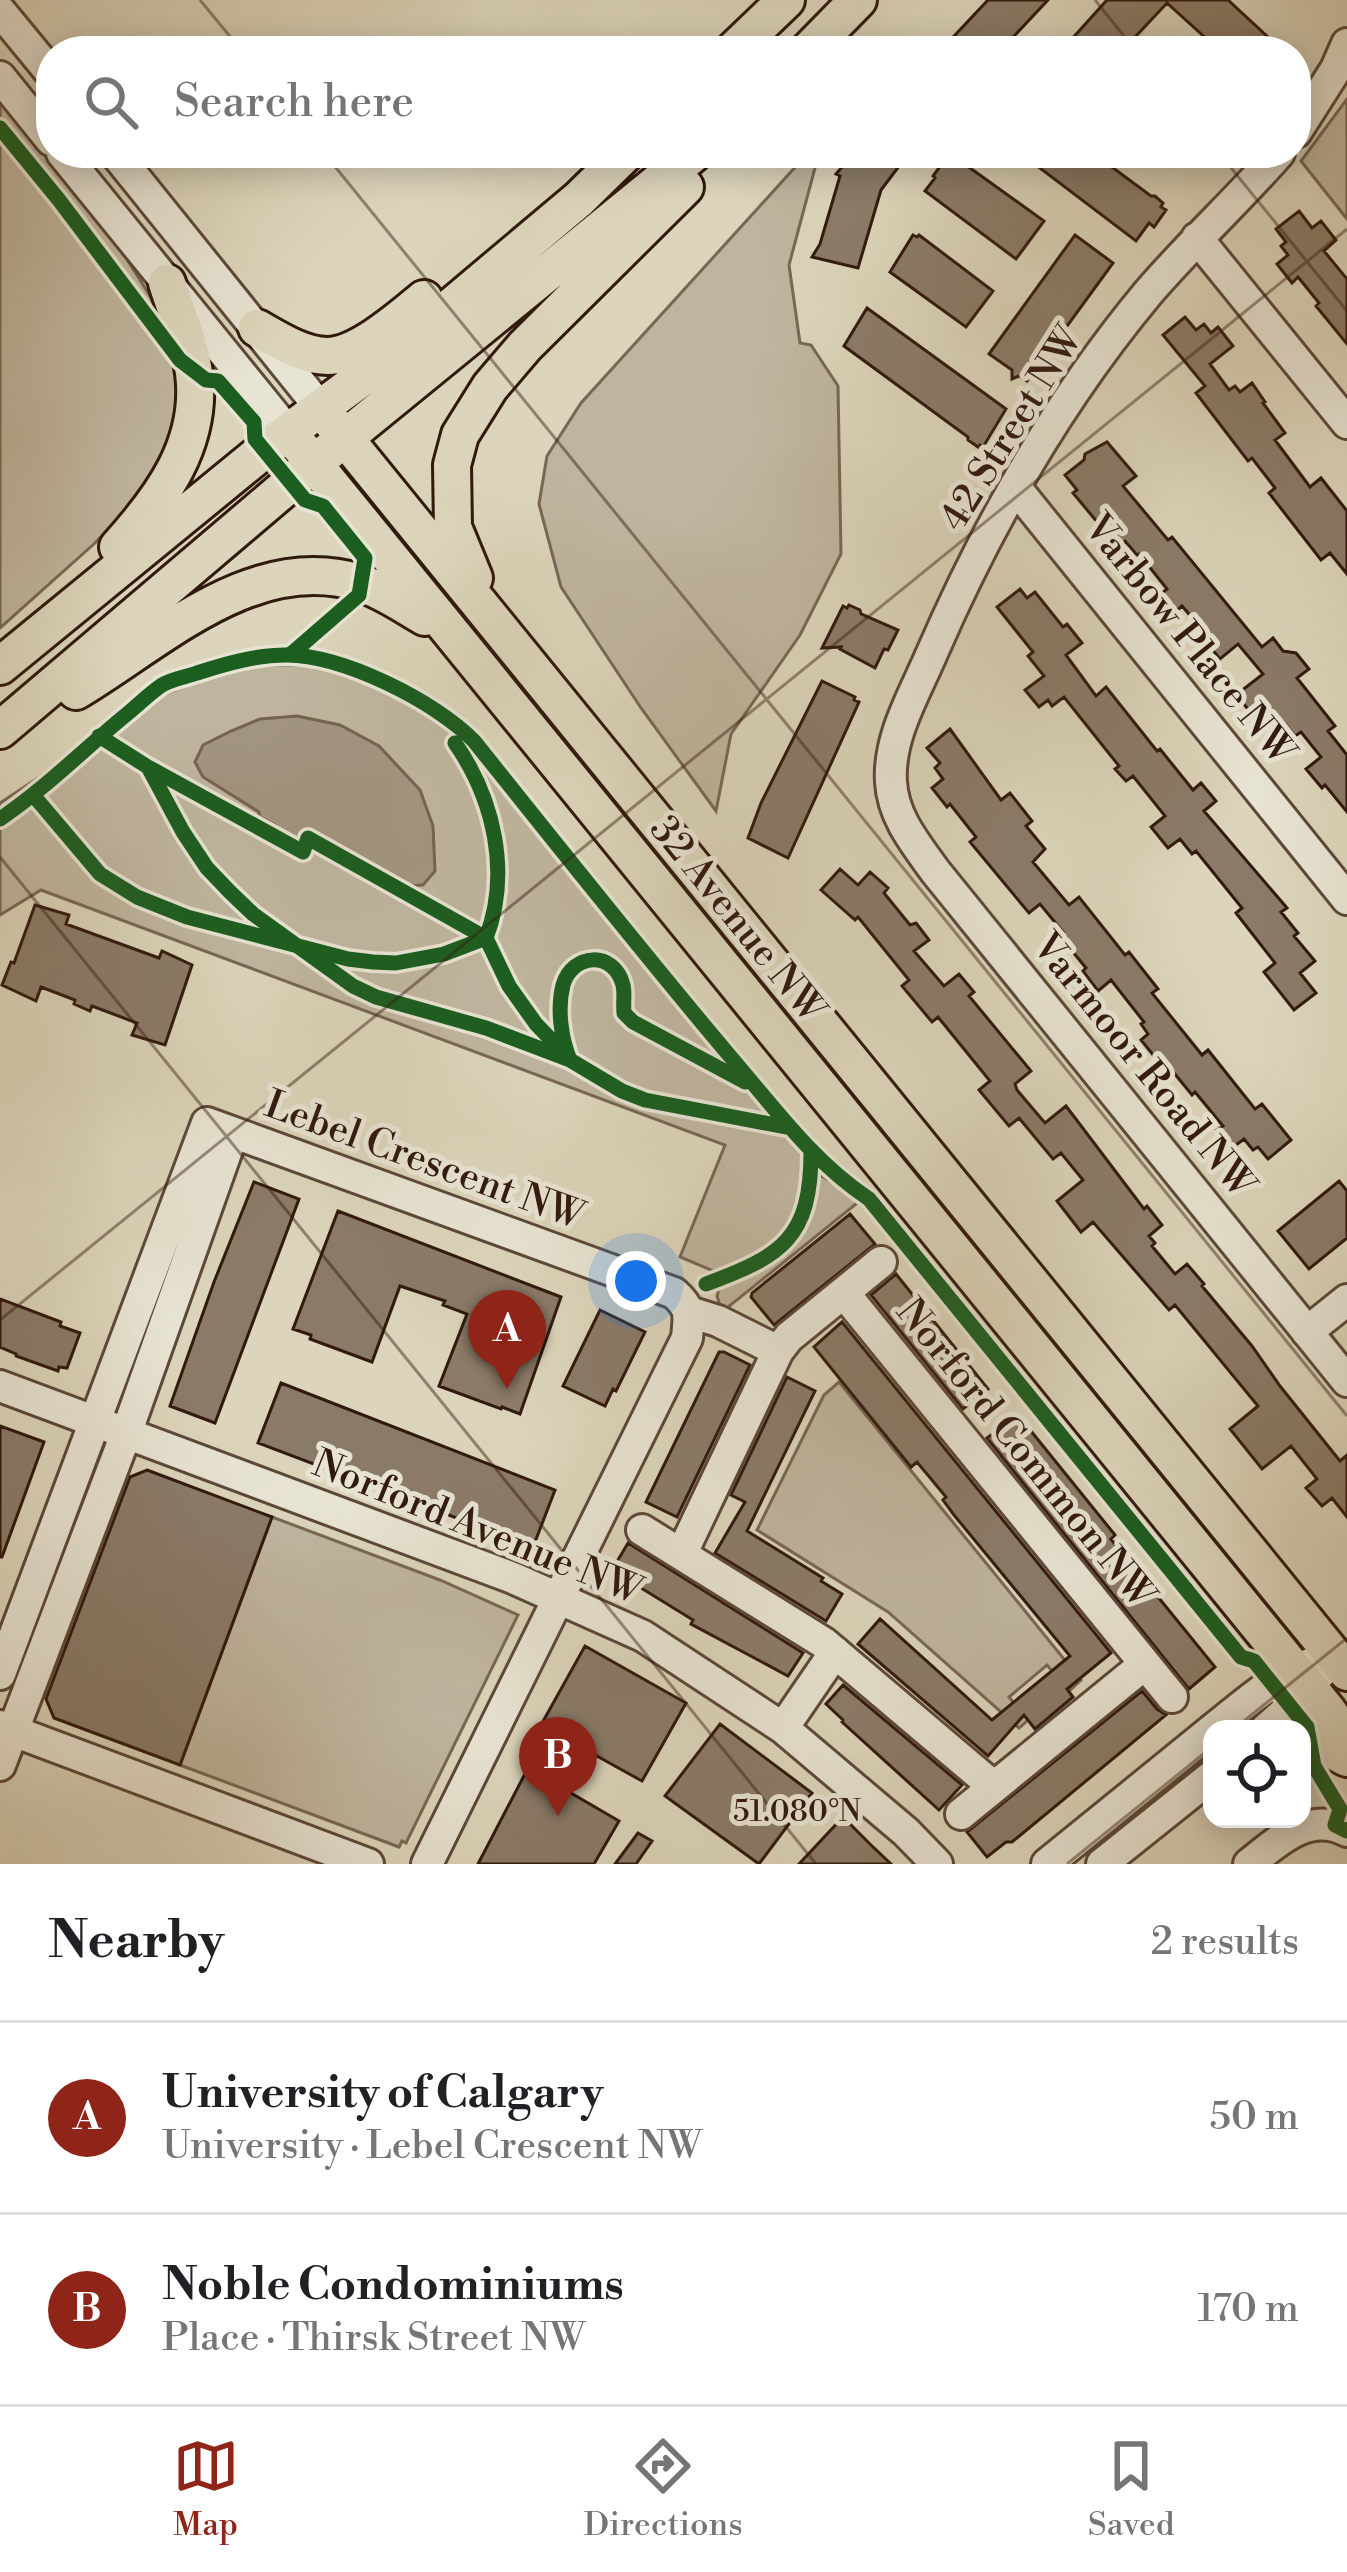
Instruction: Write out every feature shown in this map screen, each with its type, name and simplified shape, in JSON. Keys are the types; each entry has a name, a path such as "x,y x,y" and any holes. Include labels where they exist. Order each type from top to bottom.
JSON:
{"main road":[{"path":"749,36 786,0"},
{"path":"823,36 859,0"},
{"path":"257,328 303,351 327,356 345,352 396,322 578,168"},
{"path":"0,733 313,464 334,423 483,280 611,168"},
{"path":"0,666 289,433 334,423 674,168"},
{"path":"489,615 453,527 452,465 460,435 490,387 525,346 704,168"},
{"path":"0,655 123,542 172,478 187,448 194,371 167,283"},
{"name":"32 Avenue NW","path":"334,423 1343,1658"},
{"name":"32 Avenue NW","path":"289,433 1347,1739"},
{"path":"0,733 86,685 191,615 265,584 320,576 362,584 444,626"},
{"path":"1311,1739 1347,1758"}],"street":[{"path":"0,11 36,55"},
{"path":"1311,108 1347,44"},
{"path":"0,77 36,121"},
{"name":"32 Avenue NW","path":"74,168 289,433"},
{"name":"32 Avenue NW","path":"128,168 334,423"},
{"name":"42 Street NW","path":"892,791 892,757 899,730 942,630 990,530 1054,419 1146,296 1265,168"},
{"path":"1197,238 1347,423"},
{"name":"Varbow Place NW","path":"1015,487 1347,899"},
{"name":"Varmoor Road NW","path":"892,791 900,820 935,871 1347,1381"},
{"name":"Lebel Crescent NW","path":"220,1128 674,1293 689,1312"},
{"name":"Lebel Crescent NW","path":"0,1674 93,1423 220,1128"},
{"name":"Lebel Crescent NW","path":"0,1765 6,1729 126,1434 220,1128"},
{"name":"Norford Common NW","path":"682,1553 778,1351 881,1262"},
{"name":"Norford Common NW","path":"844,1293 1172,1696"},
{"path":"1307,1332 1347,1300"},
{"path":"427,1864 687,1338 689,1312 778,1351"},
{"name":"Norford Avenue NW","path":"0,1386 492,1570 643,1636 783,1728 938,1864"},
{"path":"642,1529 835,1652 994,1787"},
{"path":"783,1728 835,1652"},
{"path":"1223,1720 1271,1682 1300,1680 1343,1658"},
{"name":"Norford Common NW","path":"961,1814 1145,1664"},
{"path":"1272,1720 1300,1680"},
{"path":"6,1729 368,1864"},
{"path":"1047,1864 1203,1736"},
{"path":"1102,1864 1203,1783"},
{"path":"1249,1864 1294,1828 1335,1825 1347,1831"}],"shaded area":[{"path":"0,99 36,143 36,168 56,168 115,240 155,304 181,374 176,430 149,486 95,543 0,628"},
{"path":"1347,99 1347,219 1307,168 1311,168 1311,148"},
{"path":"794,168 815,168 789,265 800,343 811,345 838,386 841,554 800,635 731,734 716,811 561,587 539,504 547,456 581,403"},
{"path":"257,665 311,665 389,689 465,739 817,1173 861,1200 722,1312 717,1296 723,1275 680,1257 725,1145 41,890 0,915 0,803 167,693"},
{"path":"297,716 340,725 379,746 420,790 433,826 435,871 423,885 410,886 302,830 297,844 273,831 275,825 259,812 203,777 195,762 203,745 260,719"},
{"path":"839,1382 1081,1680 1069,1691 1047,1665 1009,1697 1028,1720 1019,1728 888,1612 757,1530 824,1395"},
{"path":"272,1517 440,1580 518,1615 406,1843 402,1841 399,1847 180,1765"}],"building":[{"path":"988,0 1048,0 1014,36 954,36"},
{"path":"1107,0 1228,0 1267,36 1203,36 1167,3 1136,36 1075,36"},
{"path":"841,168 898,168 881,190 858,268 812,257 840,176 836,174"},
{"path":"939,168 970,168 1044,221 1016,259 925,191"},
{"path":"1040,168 1113,168 1155,196 1166,210 1136,241"},
{"path":"1299,211 1312,228 1321,221 1336,240 1324,251 1347,279 1347,344 1298,277 1292,283 1277,264 1288,255 1281,246 1286,242 1276,229"},
{"path":"913,235 993,291 966,327 890,272"},
{"path":"1075,235 1113,263 1027,381 1019,376 1012,379 1012,370 989,354"},
{"path":"867,308 1006,409 983,447 844,346"},
{"path":"1185,317 1196,330 1204,324 1211,333 1218,327 1233,346 1210,364 1229,390 1235,386 1240,392 1252,383 1285,433 1275,440 1310,487 1321,478 1347,511 1347,574 1330,553 1321,560 1269,493 1275,488 1196,393 1205,386 1163,335"},
{"path":"1107,442 1136,476 1123,486 1168,540 1172,537 1262,647 1273,638 1283,651 1296,653 1309,669 1297,678 1335,726 1328,731 1347,755 1347,812 1306,769 1321,757 1301,732 1295,736 1286,725 1275,734 1236,695 1263,674 1238,644 1220,659 1182,606 1174,613 1160,595 1167,589 1139,554 1125,541 1118,547 1073,493 1077,490 1065,475 1085,454"},
{"path":"1020,589 1027,598 1035,592 1082,643 1066,655 1096,696 1106,687 1193,790 1201,783 1216,801 1204,811 1287,908 1281,912 1315,961 1300,973 1316,993 1294,1010 1264,972 1275,963 1236,913 1242,908 1196,851 1192,854 1180,839 1168,848 1151,827 1165,816 1133,776 1126,781 1115,769 1119,766 1064,697 1052,706 1048,700 1039,707 1025,690 1044,676 1028,656 1033,652 997,607"},
{"path":"843,606 898,630 875,668 841,647 822,648"},
{"path":"822,681 859,702 788,858 748,838"},
{"path":"950,729 1001,800 1010,793 1032,821 1026,826 1045,849 1033,862 1069,905 1079,897 1158,989 1152,993 1202,1055 1208,1050 1255,1109 1262,1104 1291,1140 1268,1159 1244,1139 1232,1148 1217,1130 1223,1126 1195,1092 1192,1095 1170,1068 1166,1071 1141,1040 1148,1034 1144,1022 1111,980 1098,991 1059,935 1063,932 1040,904 1029,913 970,842 976,837 932,788 943,779 935,768 940,763 927,748"},
{"path":"840,869 858,885 870,872 888,888 884,893 929,940 914,951 944,986 959,974 974,992 969,996 1031,1071 1015,1084 1017,1090 1045,1123 1066,1106 1144,1209 1147,1206 1162,1225 1149,1236 1155,1243 1152,1246 1175,1274 1187,1264 1340,1461 1347,1455 1347,1517 1332,1498 1322,1506 1306,1488 1317,1479 1291,1446 1262,1469 1230,1429 1258,1406 1175,1305 1169,1310 1093,1222 1081,1232 1057,1201 1083,1180 1061,1153 1053,1159 1019,1118 1009,1126 979,1090 990,1081 938,1017 932,1022 902,986 909,980 858,917 855,920 821,890"},
{"path":"35,905 69,915 66,924 159,958 162,951 192,965 165,1045 132,1035 137,1023 92,1006 90,1011 41,987 36,1001 2,985"},
{"path":"1339,1181 1347,1191 1347,1238 1309,1269 1278,1231"},
{"path":"254,1182 299,1199 215,1423 170,1406"},
{"path":"338,1211 561,1297 520,1414 439,1386 467,1314 443,1305 445,1301 400,1286 372,1362 293,1329"},
{"path":"850,1214 875,1244 774,1325 752,1293"},
{"path":"896,1274 988,1389 963,1409 871,1295"},
{"path":"0,1299 80,1333 67,1368 58,1371 0,1347"},
{"path":"600,1310 645,1332 605,1406 563,1386"},
{"path":"842,1322 1111,1653 1067,1689 1073,1697 1035,1729 1024,1715 988,1756 858,1644 880,1619 992,1720 1070,1656 954,1515 943,1500 946,1497 917,1462 911,1467 814,1347"},
{"path":"719,1352 750,1365 677,1517 646,1502"},
{"path":"787,1377 815,1391 747,1531 842,1594 826,1621 715,1553 745,1502 731,1495"},
{"path":"281,1383 555,1490 535,1542 496,1527 475,1525 258,1443"},
{"path":"1018,1415 1215,1667 1189,1689 987,1438"},
{"path":"0,1426 44,1442 2,1557 0,1557"},
{"path":"147,1470 272,1517 180,1765 54,1718 46,1699 130,1477"},
{"path":"628,1543 803,1653 788,1676 691,1624 693,1620 612,1570"},
{"path":"585,1646 686,1703 642,1781 541,1725"},
{"path":"843,1685 962,1785 939,1810 826,1704"},
{"path":"1142,1691 1166,1715 1012,1842 987,1857 967,1832"},
{"path":"720,1724 812,1793 759,1864 665,1796"},
{"path":"528,1768 619,1821 594,1864 478,1864"},
{"path":"843,1817 871,1845 891,1864 799,1864"},
{"path":"638,1833 652,1841 636,1864 615,1864"}],"cycle path":[{"path":"0,128 180,360 206,380 218,381 254,422 255,439 305,500 323,506 365,558 359,595 290,655"},
{"path":"0,819 162,685 252,658 286,655 334,663 387,683 457,726 778,1113 829,1168 869,1199 1241,1657 1254,1661 1307,1727 1314,1766 1340,1809 1335,1825 1347,1831"},
{"path":"99,736 148,767 183,832 230,892 353,986 570,1060 645,1100 791,1128"},
{"path":"34,796 100,874 137,897 187,917 348,959 396,963 444,954 486,938 493,913 497,863 489,812 455,743"},
{"path":"148,767 303,852 308,838 486,938 509,986 562,1051"},
{"path":"570,1060 561,1023 563,985 575,967 602,961 618,974 624,988 624,1013 633,1022 745,1082"},
{"path":"706,1284 754,1264 787,1240 805,1205 811,1152"}],"place":[{"name":"University of Calgary","path":"507,1389"},
{"name":"Noble Condominiums","path":"558,1816"}]}
